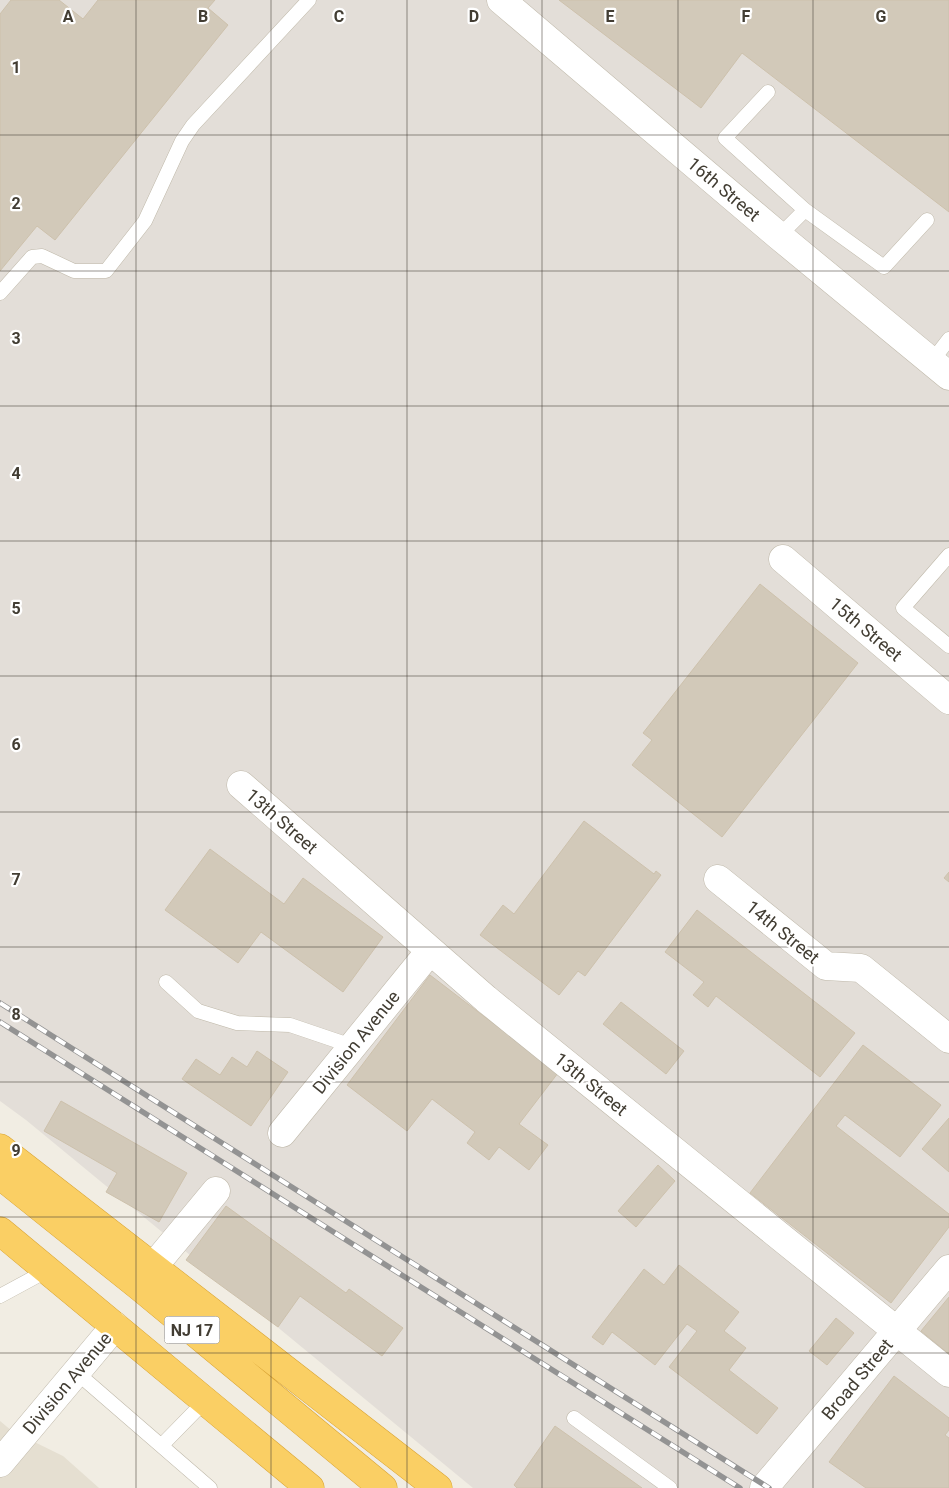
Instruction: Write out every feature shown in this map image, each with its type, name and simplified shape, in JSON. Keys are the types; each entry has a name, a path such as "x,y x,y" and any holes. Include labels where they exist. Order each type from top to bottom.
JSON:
{"highway":[{"path":"0,1148 438,1488"},
{"name":"NJ 17","path":"0,1175 140,1287 383,1488"},
{"name":"NJ 17","path":"0,1231 310,1488"}],"street":[{"name":"16th Street","path":"500,0 779,236 940,369"},
{"name":"15th Street","path":"783,559 949,700"},
{"name":"13th Street","path":"241,785 494,1005 949,1373"},
{"name":"14th Street","path":"718,879 826,966 861,968 949,1039"},
{"name":"Division Avenue","path":"282,1133 430,951"},
{"path":"153,1266 216,1191"},
{"name":"Broad Street","path":"764,1488 949,1269"},
{"name":"Division Avenue","path":"0,1463 115,1326"}],"lane":[{"path":"0,293 32,257 42,256 74,271 106,271 145,221 182,141 193,125 309,0"},
{"path":"768,92 726,138 805,210 884,267 927,220"},
{"path":"779,236 805,210"},
{"path":"940,369 949,339"},
{"path":"949,556 903,608 949,646"},
{"path":"166,982 198,1011 237,1023 290,1025 352,1046"},
{"path":"0,1296 48,1270"},
{"path":"76,1372 210,1488"},
{"path":"162,1445 205,1401"},
{"path":"574,1418 670,1488"}],"shaded area":[{"path":"0,0 949,0 949,1488 473,1488 26,1120 0,1101"},
{"path":"0,1421 12,1431 63,1456 99,1488 0,1488"}],"building":[{"path":"11,0 59,0 83,19 98,0 215,0 208,8 228,25 55,240 37,226 0,271 0,14"},
{"path":"559,0 949,0 949,212 742,53 701,108"},
{"path":"760,584 858,663 722,837 632,765 652,740 643,733"},
{"path":"584,821 654,874 656,871 661,875 585,976 578,971 559,995 480,935 503,905 514,914"},
{"path":"210,849 284,904 303,878 383,937 343,992 261,932 238,963 165,910"},
{"path":"949,872 949,882 944,878"},
{"path":"697,910 855,1033 820,1077 716,996 708,1007 693,995 704,982 665,952"},
{"path":"430,975 558,1073 519,1124 548,1145 529,1170 499,1147 489,1160 467,1143 475,1132 432,1099 407,1131 347,1085"},
{"path":"621,1002 684,1051 666,1074 603,1024"},
{"path":"863,1045 941,1105 900,1157 845,1115 836,1126 949,1214 949,1227 891,1303 750,1193"},
{"path":"257,1051 288,1072 251,1126 182,1079 196,1059 220,1075 232,1057 247,1067"},
{"path":"61,1101 187,1173 159,1222 106,1192 117,1173 44,1131"},
{"path":"949,1118 949,1172 922,1149"},
{"path":"658,1165 675,1181 636,1227 618,1211"},
{"path":"226,1206 346,1293 349,1289 403,1328 382,1356 300,1296 278,1327 186,1260"},
{"path":"679,1265 739,1312 724,1331 746,1348 729,1370 778,1408 757,1434 669,1367 697,1331 687,1324 655,1365 612,1332 603,1345 592,1337 644,1269 664,1285"},
{"path":"949,1297 949,1354 921,1331"},
{"path":"836,1318 854,1333 827,1365 809,1351"},
{"path":"894,1376 949,1418 949,1430 945,1435 949,1438 949,1488 866,1488 829,1462"},
{"path":"555,1426 642,1488 517,1488 514,1485"}],"railway":[{"path":"0,1003 769,1488"},
{"path":"0,1022 740,1488"}]}
